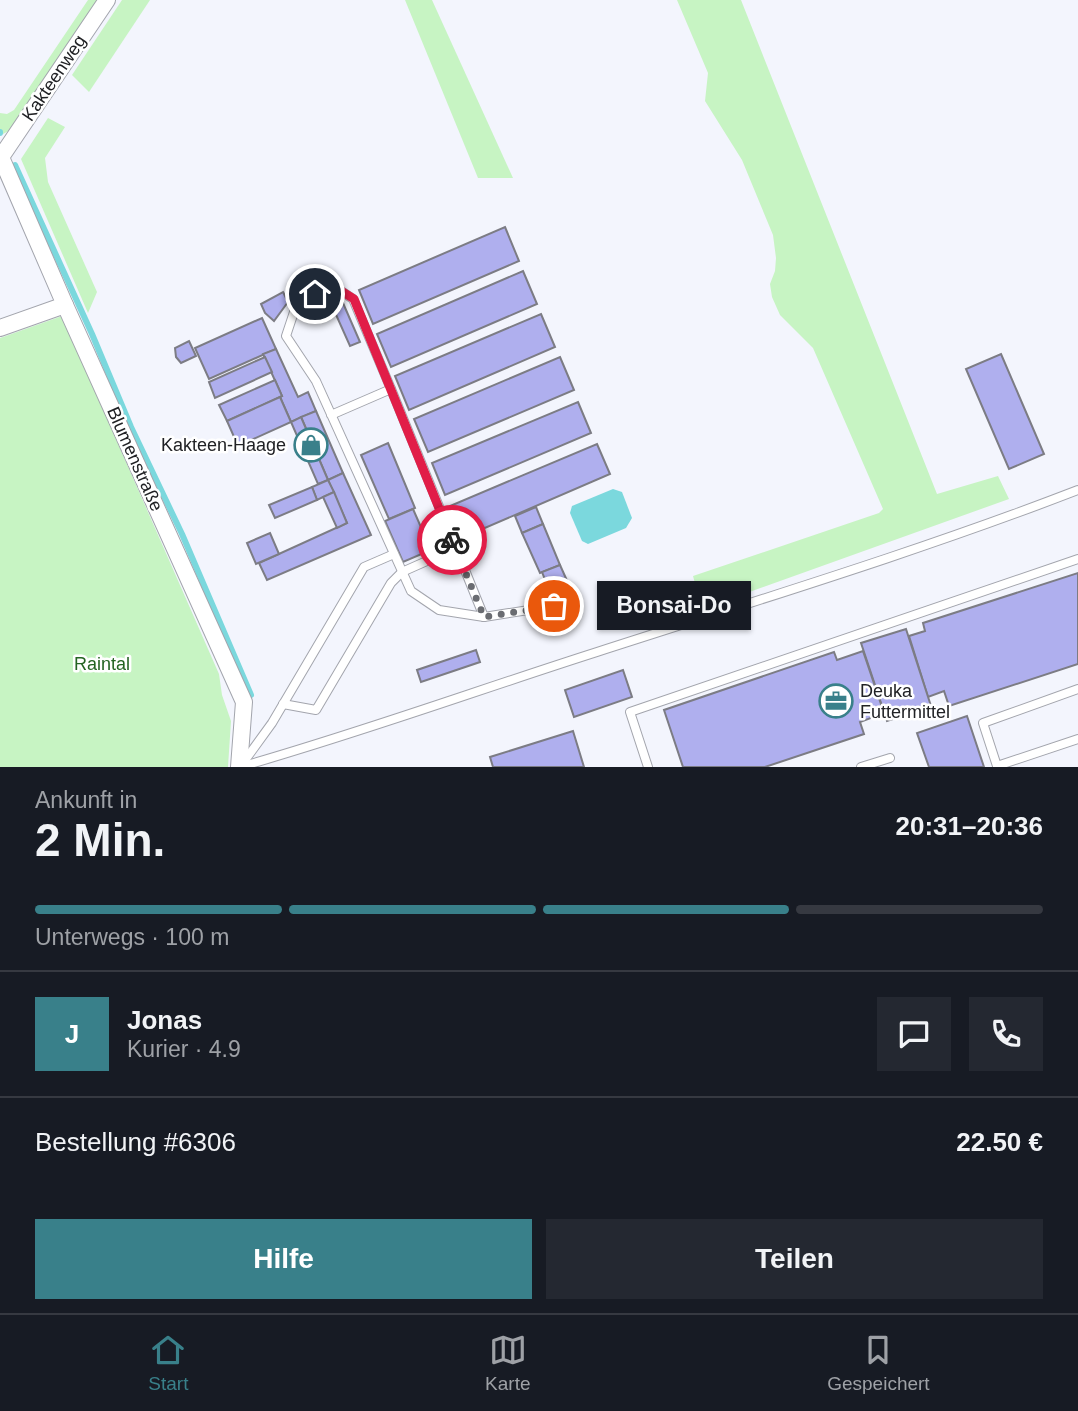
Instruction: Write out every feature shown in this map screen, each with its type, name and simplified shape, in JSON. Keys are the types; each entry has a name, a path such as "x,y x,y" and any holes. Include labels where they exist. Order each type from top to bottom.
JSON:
{"street":[{"name":"Kakteenweg","path":"0,156 107,0"},
{"name":"Blumenstraße","path":"0,156 244,702 240,767"},
{"path":"0,328 65,305"}],"lane":[{"path":"484,617 354,299 338,289 315,294 295,309 286,336 316,380 411,591 439,610 484,617 554,606"},
{"path":"331,415 391,389"},
{"path":"240,767 315,746 524,675 857,568 1078,490"},
{"path":"283,704 316,710 391,583 402,572 456,548"},
{"path":"240,767 272,723 364,568 394,554"},
{"path":"648,767 630,712 1078,559"},
{"path":"1078,689 983,723 997,766 1078,739"},
{"path":"862,767 890,758"}],"green space":[{"path":"88,0 100,0 12,129 0,133 0,113 7,114 14,110"},
{"path":"122,0 150,0 89,92 72,75"},
{"path":"405,0 432,0 513,178 478,178"},
{"path":"677,0 741,0 937,494 998,476 1009,499 702,609 693,576 879,513 883,509 813,348 780,315 772,297 770,284 776,258 773,235 742,160 705,101 708,73"},
{"path":"48,118 65,127 45,158 48,182 97,292 88,313 21,159"},
{"name":"Raintal","path":"62,316 219,674 222,695 231,721 228,767 0,767 0,338"}],"water":[{"path":"613,489 622,492 632,518 626,528 588,544 582,541 570,513 572,506"}],"building":[{"path":"505,227 519,261 373,324 359,290"},
{"path":"523,271 537,304 391,367 377,334"},
{"path":"283,292 288,302 274,321 265,313 261,304"},
{"path":"343,303 360,342 350,346 333,308"},
{"path":"541,314 555,347 409,410 395,376"},
{"path":"262,318 276,349 209,379 195,348"},
{"path":"189,341 196,356 181,363 176,357 175,348"},
{"path":"276,349 298,397 308,392 316,411 291,422 263,354"},
{"path":"1001,354 1044,454 1009,469 966,369"},
{"path":"265,357 272,372 215,398 209,382"},
{"path":"560,357 574,390 428,452 414,419"},
{"path":"275,380 282,396 227,421 219,405"},
{"path":"280,397 291,422 238,446 227,421"},
{"path":"578,402 591,433 445,495 432,463"},
{"path":"316,411 343,473 328,480 301,417"},
{"path":"301,417 328,480 318,484 291,422"},
{"path":"388,443 415,508 389,519 361,455"},
{"path":"597,444 610,474 464,537 450,506"},
{"path":"343,473 371,535 267,580 259,563 347,523 328,480"},
{"path":"328,480 334,492 317,500 312,487"},
{"path":"312,487 317,500 275,518 269,505"},
{"path":"334,492 347,523 337,528 323,497"},
{"path":"536,507 543,524 522,533 515,516"},
{"path":"413,509 431,550 403,562 385,521"},
{"path":"543,524 560,565 540,573 522,533"},
{"path":"270,533 279,554 256,564 247,543"},
{"path":"560,565 573,594 554,602 542,572"},
{"path":"1078,573 1078,664 949,706 944,691 928,697 909,636 925,631 923,623"},
{"path":"906,629 931,706 887,721 861,643"},
{"path":"476,650 480,662 421,682 417,670"},
{"path":"863,651 884,713 860,722 864,734 765,767 683,767 664,710 834,652 837,660"},
{"path":"623,670 632,697 574,717 565,690"},
{"path":"967,716 984,767 929,767 917,733"},
{"path":"573,731 584,767 493,767 490,757"}],"waterway":[{"path":"15,165 131,427 182,534 251,695"}],"way so far":[{"path":"452,540 484,617 554,606"}],"place":[{"name":"Kakteen-Haage","path":"311,445"},
{"name":"Bonsai-Do","path":"554,606"},
{"name":"Deuka Futtermittel","path":"836,701"}],"route":[{"path":"315,294 338,289 354,299 452,540"}]}
